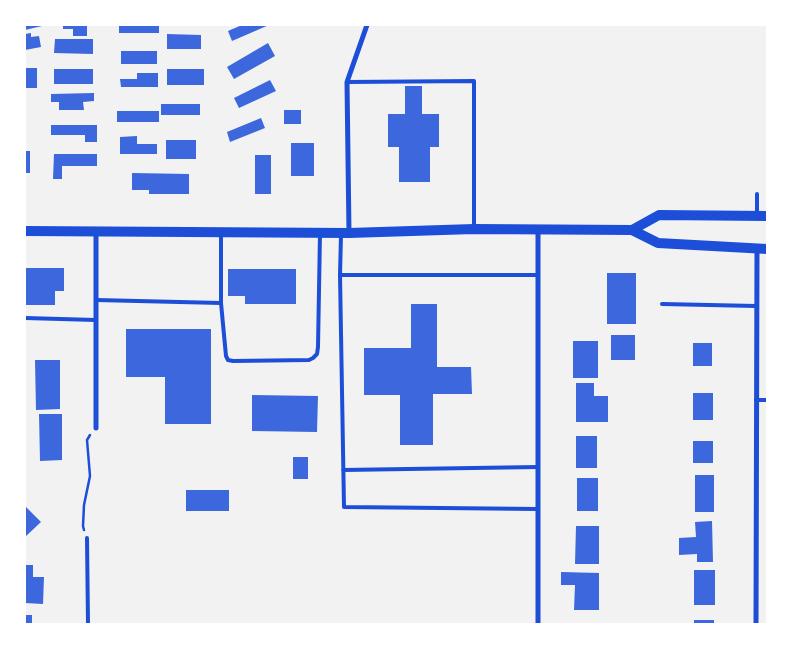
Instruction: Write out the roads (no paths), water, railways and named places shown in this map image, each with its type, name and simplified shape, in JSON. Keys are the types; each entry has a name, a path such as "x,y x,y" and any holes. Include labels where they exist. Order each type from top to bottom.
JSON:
{"main road":[{"path":"632,230 659,215 762,216"},
{"path":"25,231 345,233 474,230 632,230 658,243 762,248"}],"street":[{"path":"345,233 347,82 367,25"},
{"path":"538,230 538,624"},
{"path":"96,232 96,428"},
{"path":"756,624 756,306 762,248"}],"lane":[{"path":"347,82 474,81 474,230"},
{"path":"757,194 762,216"},
{"path":"221,232 221,303 226,356 228,360 233,361 309,360 317,354 320,233"},
{"path":"345,233 340,275 344,507 538,509"},
{"path":"340,275 538,275"},
{"path":"96,300 221,303"},
{"path":"662,304 756,306"},
{"path":"25,318 96,320"},
{"path":"756,400 767,400"},
{"path":"343,470 538,467"},
{"path":"87,538 88,624"}]}
